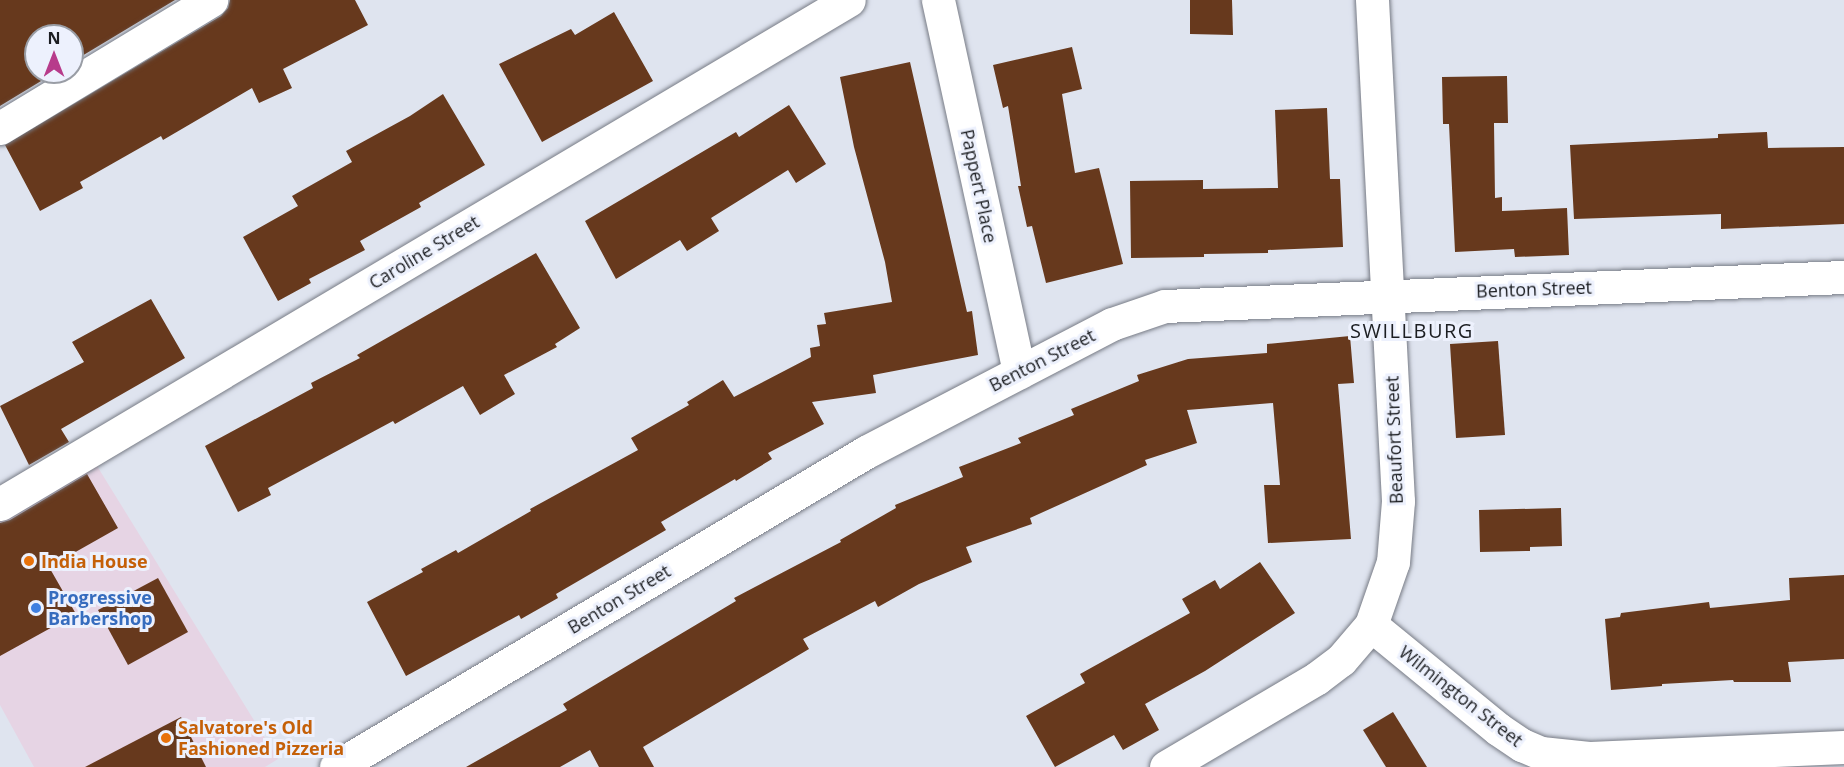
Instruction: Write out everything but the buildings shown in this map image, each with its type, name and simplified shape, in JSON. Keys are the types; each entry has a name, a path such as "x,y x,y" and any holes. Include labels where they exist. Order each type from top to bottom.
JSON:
{"street":[{"path":"0,128 211,0"},
{"name":"Caroline Street","path":"0,504 849,0"},
{"name":"Pappert Place","path":"938,0 1019,372"},
{"name":"Beaufort Street","path":"1166,767 1317,678 1341,660 1371,625 1393,562 1398,501 1372,0"},
{"name":"Benton Street","path":"336,767 866,452 1112,324 1165,306 1844,277"},
{"name":"Wilmington Street","path":"1371,625 1498,729 1522,745 1541,753 1589,758 1844,747"}],"shaded area":[{"path":"89,453 278,759 265,767 34,767 0,705 0,506"}],"place":[{"name":"India House","path":"29,561"},
{"name":"Progressive Barbershop","path":"36,608"},
{"name":"Salvatore's Old Fashioned Pizzeria","path":"166,738"}],"district":[{"name":"SWILLBURG","path":"1412,330"}]}
